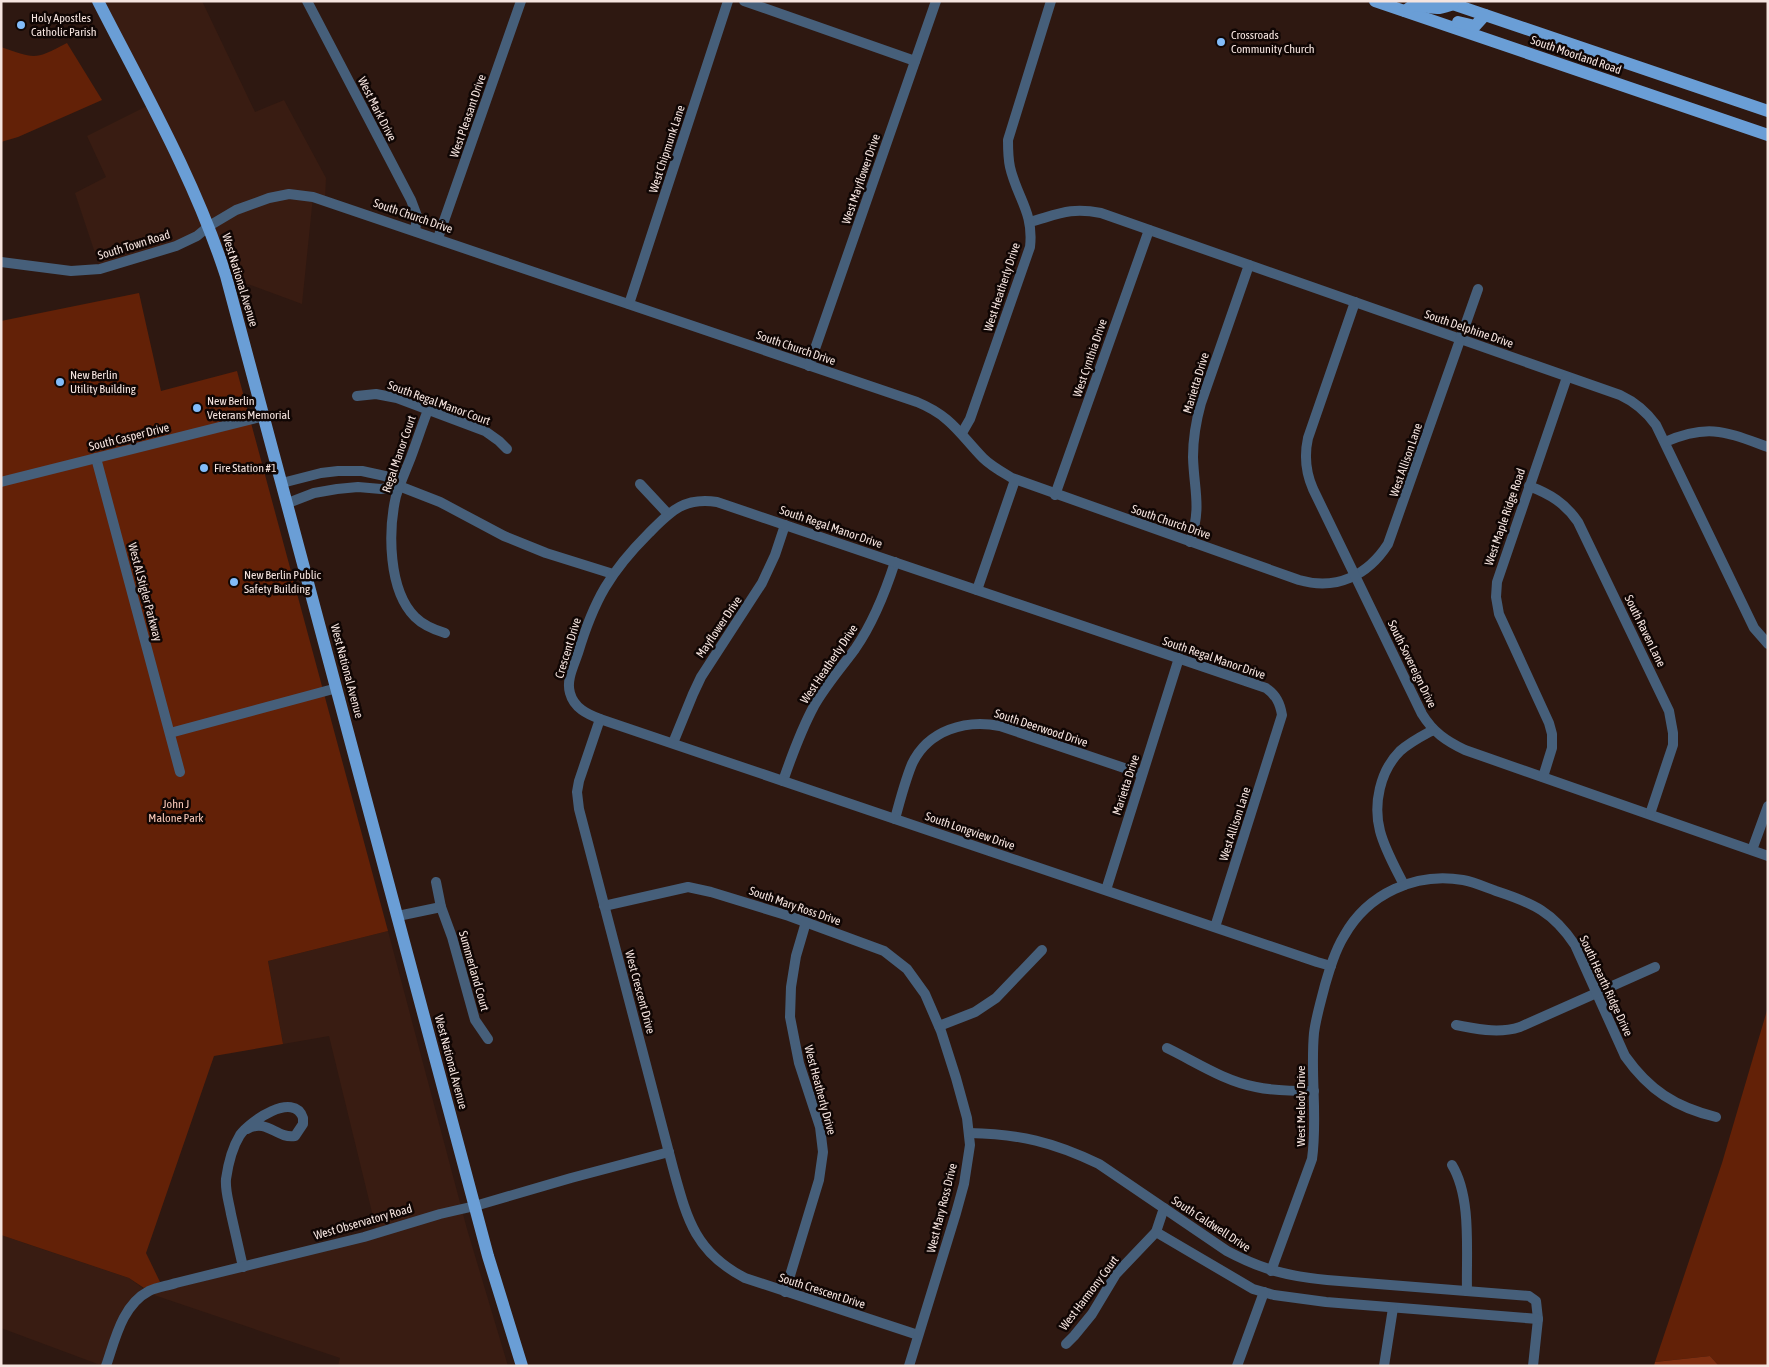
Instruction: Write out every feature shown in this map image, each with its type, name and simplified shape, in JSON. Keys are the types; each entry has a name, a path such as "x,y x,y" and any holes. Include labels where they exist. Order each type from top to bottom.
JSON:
{"main road":[{"name":"West National Avenue","path":"98,1 181,165 209,226 226,276 493,1274 522,1366"},
{"name":"South Moorland Road","path":"1375,1 1768,135"},
{"path":"1405,11 1410,4 1414,3 1442,8 1449,3"},
{"name":"South Moorland Road","path":"1449,3 1768,111"},
{"path":"1436,22 1460,22 1475,26 1485,15"}],"street":[{"name":"West Mark Drive","path":"307,1 410,200 417,216 415,231"},
{"name":"West Pleasant Drive","path":"438,238 520,1"},
{"name":"West Chipmunk Lane","path":"629,304 728,1"},
{"path":"744,1 915,61"},
{"name":"West Mayflower Drive","path":"809,366 936,1"},
{"name":"West Heatherly Drive","path":"962,433 970,419 1027,257 1031,236 1030,222 1010,169 1008,140 1051,1"},
{"name":"South Church Drive","path":"209,226 236,210 278,195 289,194 325,200 930,407 950,420 984,458 999,470 1015,480 1056,495 1305,582 1330,583 1355,576"},
{"name":"South Delphine Drive","path":"1030,222 1071,210 1087,210 1101,214 1355,302 1631,401 1650,416 1665,442 1754,628 1768,644"},
{"name":"South Town Road","path":"1,262 71,271 93,270 176,246 198,236 209,226"},
{"name":"West Cynthia Drive","path":"1056,495 1149,230"},
{"name":"Marietta Drive","path":"1190,542 1197,517 1198,502 1193,455 1197,418 1249,265"},
{"name":"West Allison Lane","path":"1355,576 1376,561 1388,544 1478,289"},
{"name":"South Sovereign Drive","path":"1355,302 1308,438 1307,471 1310,482 1422,714 1433,730 1465,750 1768,856"},
{"name":"West Maple Ridge Road","path":"1543,777 1552,748 1550,722 1503,623 1496,597 1500,570 1567,377"},
{"name":"South Regal Manor Court","path":"357,396 387,395 484,431 507,449"},
{"name":"Regal Manor Court","path":"428,410 399,486 392,522 392,556 397,584 413,616 424,624 445,633"},
{"name":"South Casper Drive","path":"1,482 264,416"},
{"path":"1665,442 1682,435 1706,430 1730,434 1768,447"},
{"name":"West Al Stigler Parkway","path":"96,458 180,772"},
{"path":"282,483 321,473 362,472 386,476 399,486 440,502 504,536 530,547 613,574"},
{"path":"977,590 1015,480"},
{"path":"640,484 668,514"},
{"path":"288,503 314,493 337,489 358,487 381,489 399,486"},
{"name":"South Raven Lane","path":"1529,486 1554,497 1572,512 1669,711 1673,733 1672,745 1650,814"},
{"name":"South Regal Manor Drive","path":"613,574 626,557 668,514 690,502 706,500 717,502 1266,688 1278,700"},
{"name":"Mayflower Drive","path":"673,743 701,677 762,582 775,554 785,525"},
{"name":"West Heatherly Drive","path":"783,780 805,725 823,692 868,628 885,591 895,562"},
{"name":"Crescent Drive","path":"600,719 582,711 576,705 570,696 569,683 586,626 600,595 613,574"},
{"name":"Marietta Drive","path":"1106,890 1178,658"},
{"path":"170,733 337,688"},
{"name":"West Allison Lane","path":"1216,927 1280,724 1282,715 1278,700"},
{"name":"South Longview Drive","path":"600,719 1331,966"},
{"name":"West Crescent Drive","path":"600,719 577,792 584,834 683,1204 695,1234 710,1254 721,1263"},
{"name":"South Deerwood Drive","path":"895,819 913,763 921,750 938,735 953,727 966,724 980,723 1000,726 1142,774"},
{"path":"1404,884 1386,848 1380,830 1377,812 1378,797 1385,773 1396,756 1408,745 1433,730"},
{"path":"1752,850 1768,806"},
{"name":"South Hearth Ridge Drive","path":"1331,966 1344,934 1358,916 1376,899 1404,884 1433,878 1465,881 1533,904 1550,915 1566,931 1575,945 1625,1056 1646,1082 1671,1101 1687,1109 1716,1117"},
{"name":"Summerland Court","path":"436,882 441,907 452,937 475,1020 488,1039"},
{"name":"South Mary Ross Drive","path":"604,906 688,888 711,892 806,922 884,951 907,969 925,994 939,1026"},
{"path":"398,916 441,907"},
{"name":"West Heatherly Drive","path":"784,1292 819,1180 823,1152 820,1127 799,1063 790,1017 791,987 796,956 806,922"},
{"path":"939,1026 975,1012 996,998 1042,950"},
{"name":"West Melody Drive","path":"1270,1271 1312,1159 1314,1141 1314,1033 1331,966"},
{"path":"1456,1025 1484,1030 1510,1030 1530,1023 1655,967"},
{"name":"West Mary Ross Drive","path":"909,1366 964,1184 970,1145 967,1118 939,1026"},
{"path":"1167,1048 1225,1078 1254,1087 1314,1091"},
{"path":"243,1267 226,1188 232,1155 241,1134 255,1121 286,1107 298,1110 303,1118 302,1124 295,1136 285,1136 261,1125 254,1125 247,1129"},
{"name":"South Caldwell Drive","path":"969,1133 1003,1134 1052,1144 1100,1164 1227,1251 1270,1271 1294,1277 1529,1296 1536,1301 1538,1314"},
{"name":"West Observatory Road","path":"106,1366 125,1316 132,1305 148,1292 364,1237 562,1180 669,1152"},
{"path":"1452,1165 1457,1174 1463,1196 1467,1245 1467,1291"},
{"name":"West Harmony Court","path":"1066,1344 1092,1314 1116,1274 1156,1232 1164,1208"},
{"path":"1156,1232 1253,1290 1302,1300 1393,1308 1538,1314 1533,1366"},
{"name":"South Crescent Drive","path":"721,1263 745,1278 918,1335"},
{"path":"1236,1366 1264,1292"},
{"path":"1384,1366 1393,1308"}],"shaded area":[{"path":"98,1 202,1 255,112 284,100 326,178 325,200 313,197 302,304 226,276 209,226 197,236 100,268 75,193 106,177 87,136 151,104"},
{"path":"388,931 467,1229 508,1366 338,1366 340,1358 151,1294 378,1237 329,1036 283,1044 268,961"},
{"path":"1,1235 129,1278 148,1292 138,1299 103,1366 1,1328"},
{"path":"1710,1356 1719,1366 1654,1366 1655,1362"}],"green space":[{"path":"67,43 102,100 18,137 1,142 1,47 21,54 35,56"},
{"name":"John J Malone Park","path":"139,293 161,391 237,371 388,931 268,961 283,1044 214,1056 146,1253 160,1282 144,1288 129,1278 1,1235 1,321"},
{"path":"1768,1007 1768,1366 1719,1366 1710,1356 1655,1362 1722,1163"}],"place":[{"name":"Holy Apostles Catholic Parish","path":"21,25"},
{"name":"Crossroads Community Church","path":"1221,42"},
{"name":"New Berlin Utility Building","path":"60,382"},
{"name":"New Berlin Veterans Memorial","path":"197,408"},
{"name":"Fire Station #1","path":"204,468"},
{"name":"New Berlin Public Safety Building","path":"234,582"}]}
